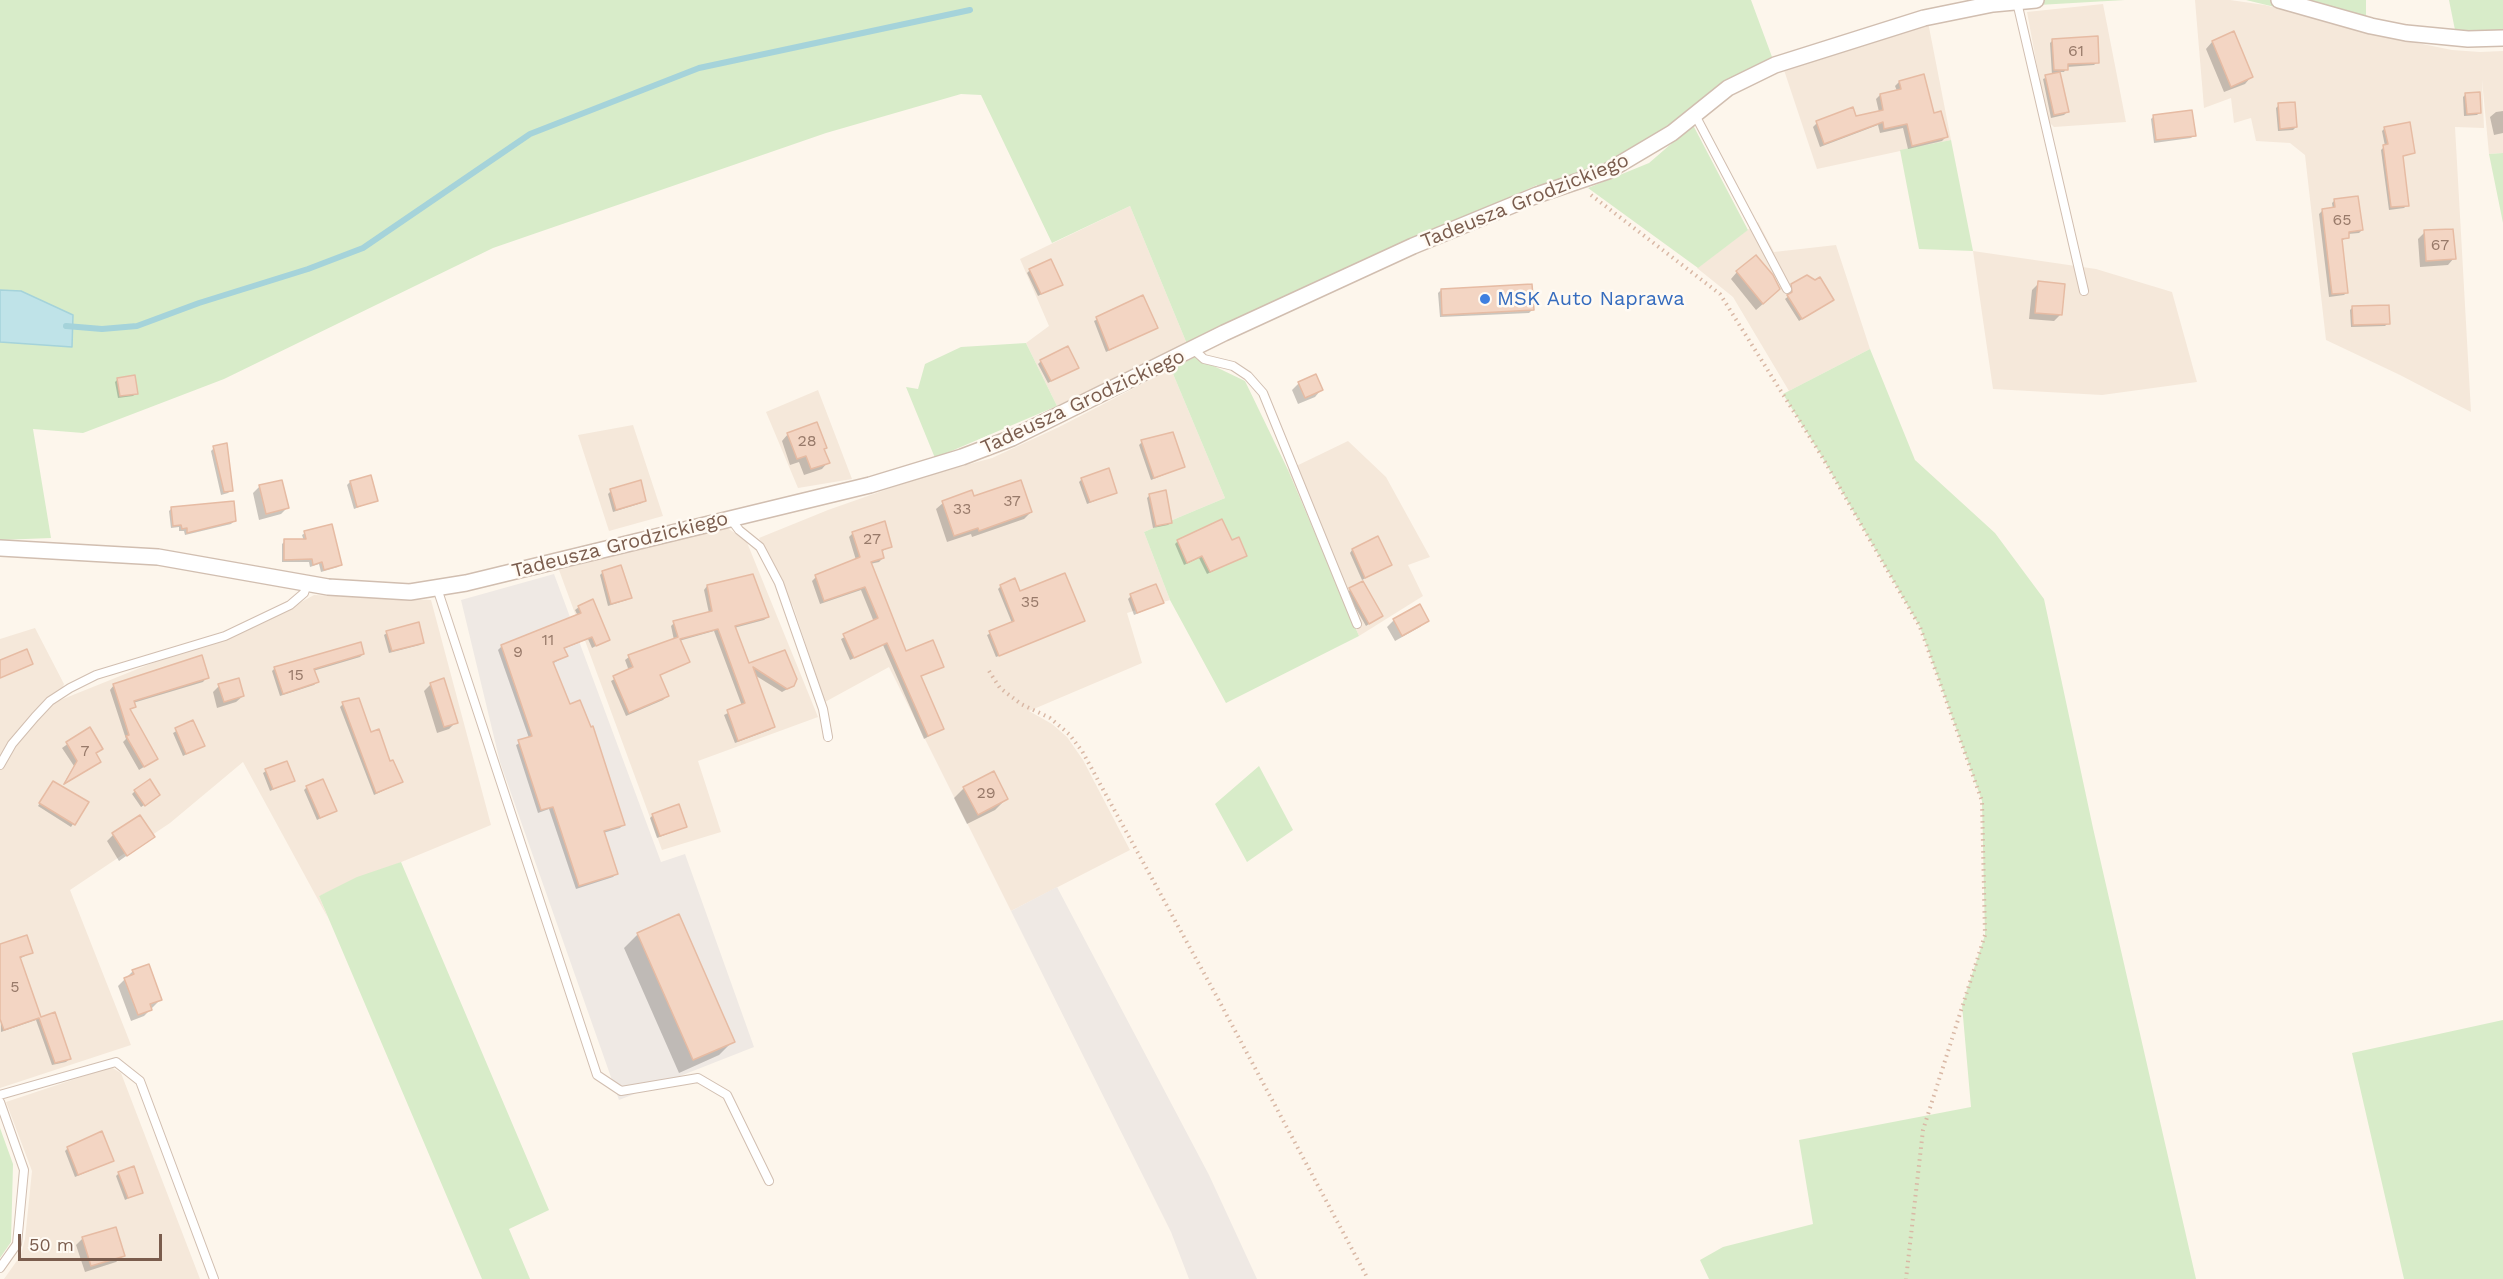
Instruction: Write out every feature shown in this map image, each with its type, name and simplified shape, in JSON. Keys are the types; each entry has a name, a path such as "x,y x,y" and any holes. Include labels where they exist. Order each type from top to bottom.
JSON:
{"street":[{"name":"Tadeusza Grodzickiego","path":"0,548 158,557 307,584 394,592 437,588 881,482 990,448 1096,399 1248,322 1452,229 1574,181 1608,171 1625,163 1672,133 1694,113 1738,82 1793,58 1924,18 2036,0"},
{"path":"2279,0 2371,26 2406,33 2468,39 2503,38"}],"lane":[{"path":"2017,2 2084,291"},
{"path":"1694,113 1787,289"},
{"path":"1193,349 1204,359 1233,366 1248,376 1263,393 1356,624"},
{"path":"730,518 739,530 760,547 779,582 823,709 828,737"},
{"path":"0,765 12,744 35,717 50,701 70,688 96,675 225,636 290,605 304,593 307,584"},
{"path":"437,588 597,1075 621,1091 698,1078 727,1095 769,1181"},
{"path":"0,1095 116,1062 140,1081 214,1279"},
{"path":"0,1102 24,1170 17,1244 0,1268"}],"path":[{"path":"1574,181 1720,294 1821,455 1920,627 1982,801 1985,935 1923,1130 1906,1279"},
{"path":"989,671 1000,688 1021,704 1050,718 1069,734 1082,751 1368,1279"}],"shaded area":[{"path":"2195,0 2230,0 2265,5 2378,35 2452,50 2503,51 2503,153 2489,154 2482,80 2484,128 2455,127 2471,412 2326,340 2305,155 2290,143 2256,141 2251,118 2234,123 2231,98 2204,108"},
{"path":"2103,4 2126,122 2054,127 2047,120 2027,12"},
{"path":"1928,22 1951,140 1817,169 1784,70"},
{"path":"1130,206 1187,344 1057,406 1026,343 1049,326 1020,259"},
{"path":"1758,222 1774,252 1836,245 1870,349 1789,391 1733,297 1697,268"},
{"path":"1973,251 2096,269 2172,292 2197,382 2102,395 1993,389"},
{"path":"1171,369 1225,498 1144,532 1170,600 1127,613 1142,663 1029,711 1052,724 1067,737 1083,760 1130,850 1011,911 889,667 825,702 793,606 759,538 828,510 919,478 992,458 1059,427"},
{"path":"818,390 852,479 798,488 766,412"},
{"path":"633,425 663,516 609,531 578,435"},
{"path":"1348,441 1386,477 1430,557 1408,565 1423,596 1359,636 1288,470"},
{"path":"724,526 746,540 818,717 698,761 721,832 662,850 559,570"},
{"path":"554,574 661,862 685,854 754,1047 619,1100 500,762 461,600"},
{"path":"314,595 431,600 491,825 319,896 328,918 243,762 170,823 70,890 131,1045 0,1088 0,639 35,628 64,684 58,701 294,606"},
{"path":"1057,887 1209,1175 1257,1279 1189,1279 1171,1232 1011,911"},
{"path":"111,1067 121,1073 200,1279 4,1279 21,1255 25,1239 32,1171 6,1102"}],"green space":[{"path":"0,0 1751,0 1775,65 1625,163 1537,195 1537,185 1224,324 1187,344 1130,206 1052,243 981,95 961,94 826,133 493,248 224,379 83,433 33,429 51,538 0,540 0,342 72,347 73,315 21,291 0,290"},
{"path":"1967,0 2125,0 1969,9"},
{"path":"2246,0 2366,0 2366,17 2357,27"},
{"path":"2449,0 2503,0 2503,30 2456,35"},
{"path":"1693,125 1748,230 1698,268 1588,188 1649,163"},
{"path":"1951,140 1973,251 1919,249 1900,150"},
{"path":"2503,153 2503,223 2489,154"},
{"path":"1026,343 1057,406 935,458 906,387 918,389 925,364 961,347"},
{"path":"1870,349 1915,460 1995,533 2044,599 2093,828 2196,1279 1709,1279 1700,1260 1723,1247 1813,1224 1799,1140 1971,1107 1962,1005 1985,935 1982,801 1920,627 1821,455 1783,394"},
{"path":"1195,357 1245,381 1288,470 1359,636 1226,703 1170,600 1144,532 1225,498 1171,369"},
{"path":"1259,766 1293,830 1247,862 1215,804"},
{"path":"401,862 549,1210 509,1229 530,1279 482,1279 319,896 357,877"},
{"path":"2503,1020 2503,1279 2404,1279 2352,1053"},
{"path":"0,1128 13,1164 11,1242 0,1258"}],"water":[{"path":"0,290 21,291 73,315 72,347 0,342"}],"building":[{"path":"2234,31 2253,77 2231,87 2212,41"},
{"path":"2098,36 2099,63 2068,64 2068,70 2054,70 2052,39"},
{"path":"2060,72 2069,112 2054,115 2045,75"},
{"path":"1924,74 1934,113 1941,111 1948,137 1912,146 1907,124 1884,129 1883,122 1824,144 1816,121 1853,107 1856,116 1883,110 1880,94 1901,89 1899,81"},
{"path":"2480,92 2481,113 2467,114 2465,93"},
{"path":"2295,102 2297,127 2280,129 2278,103"},
{"path":"2192,110 2196,136 2156,140 2153,115"},
{"path":"2410,122 2415,153 2403,156 2409,206 2391,207 2383,145 2388,144 2384,127"},
{"path":"2358,196 2363,230 2349,232 2349,238 2342,239 2348,293 2332,294 2322,209 2335,207 2334,199"},
{"path":"2453,229 2456,259 2426,261 2424,230"},
{"path":"1756,255 1773,275 1780,289 1763,304 1736,271"},
{"path":"1051,259 1063,285 1041,294 1029,269"},
{"path":"1807,275 1815,280 1820,277 1834,300 1802,319 1787,295 1792,292 1791,284"},
{"path":"2038,281 2065,284 2062,315 2035,313"},
{"path":"1532,284 1534,310 1442,315 1441,289"},
{"path":"1143,295 1158,328 1109,350 1096,317"},
{"path":"2389,305 2390,324 2353,325 2352,306"},
{"path":"1068,346 1079,368 1051,381 1040,360"},
{"path":"1316,374 1323,390 1305,398 1298,382"},
{"path":"135,375 138,394 120,396 117,378"},
{"path":"817,422 830,463 811,469 806,456 797,459 787,433"},
{"path":"1173,432 1185,467 1154,478 1141,440"},
{"path":"227,443 233,491 224,492 213,446"},
{"path":"1109,468 1117,493 1090,502 1081,478"},
{"path":"371,475 378,501 357,507 350,481"},
{"path":"282,480 289,508 266,514 259,485"},
{"path":"641,480 646,501 616,510 610,489"},
{"path":"1021,480 1032,512 979,531 978,528 954,536 942,501 972,490 974,496"},
{"path":"1166,490 1172,523 1156,526 1149,494"},
{"path":"234,501 236,521 187,533 187,528 182,529 181,525 173,526 171,507"},
{"path":"1222,519 1232,540 1239,537 1247,556 1210,572 1202,556 1187,563 1177,540"},
{"path":"885,521 892,547 882,550 884,558 871,562 906,651 933,640 944,667 921,676 944,729 928,736 887,643 854,658 843,634 878,618 865,587 824,601 815,575 860,557 852,532"},
{"path":"332,524 342,565 324,570 322,562 313,565 312,559 284,560 284,539 306,539 304,531"},
{"path":"1378,536 1392,565 1365,578 1352,549"},
{"path":"621,565 632,598 611,604 602,571"},
{"path":"1065,573 1085,621 999,656 989,631 1014,621 1000,585 1015,578 1020,591"},
{"path":"753,574 769,617 735,626 749,663 785,650 797,679 794,686 787,689 753,667 775,727 738,741 727,710 745,703 718,629 680,639 690,662 660,675 669,696 629,713 613,676 633,667 628,655 678,637 673,621 712,611 707,585"},
{"path":"1363,581 1383,616 1369,624 1349,588"},
{"path":"1156,584 1164,603 1137,613 1130,594"},
{"path":"593,599 610,640 596,646 592,637 564,648 568,656 553,662 570,704 580,700 591,727 593,726 625,825 604,831 618,874 579,886 553,807 541,810 518,740 532,736 501,645 581,613 578,606"},
{"path":"1420,604 1429,621 1402,636 1393,619"},
{"path":"419,622 424,643 392,651 386,631"},
{"path":"361,642 364,654 314,669 319,682 283,694 274,667"},
{"path":"27,649 33,664 0,678 0,660"},
{"path":"202,655 209,678 134,701 136,707 130,709 158,759 144,767 126,736 129,735 113,684"},
{"path":"239,678 244,696 224,702 218,684"},
{"path":"444,678 458,723 444,727 430,683"},
{"path":"359,698 371,732 379,729 390,761 393,760 403,782 376,793 342,702"},
{"path":"193,720 205,746 186,754 175,728"},
{"path":"90,727 103,749 96,753 101,762 64,784 77,761 66,742"},
{"path":"287,761 295,781 273,789 265,769"},
{"path":"994,771 1008,799 978,815 963,787"},
{"path":"150,779 160,795 145,806 134,790"},
{"path":"323,779 337,811 320,818 306,786"},
{"path":"53,781 89,802 75,825 39,803"},
{"path":"679,804 687,827 660,836 652,814"},
{"path":"140,815 155,837 127,856 112,833"},
{"path":"679,914 735,1042 693,1060 637,933"},
{"path":"27,935 33,953 20,957 41,1017 55,1012 71,1059 55,1063 39,1018 4,1030 0,1019 0,944"},
{"path":"149,964 162,1000 150,1004 152,1010 138,1015 124,978 134,974 132,970"},
{"path":"102,1131 114,1161 78,1175 67,1147"},
{"path":"134,1166 143,1193 128,1198 118,1172"},
{"path":"116,1227 125,1256 91,1266 82,1237"}],"waterway":[{"path":"66,326 102,329 137,326 199,303 308,269 363,248 530,134 699,68 970,10"}],"place":[{"name":"MSK Auto Naprawa","path":"1485,299"}]}
